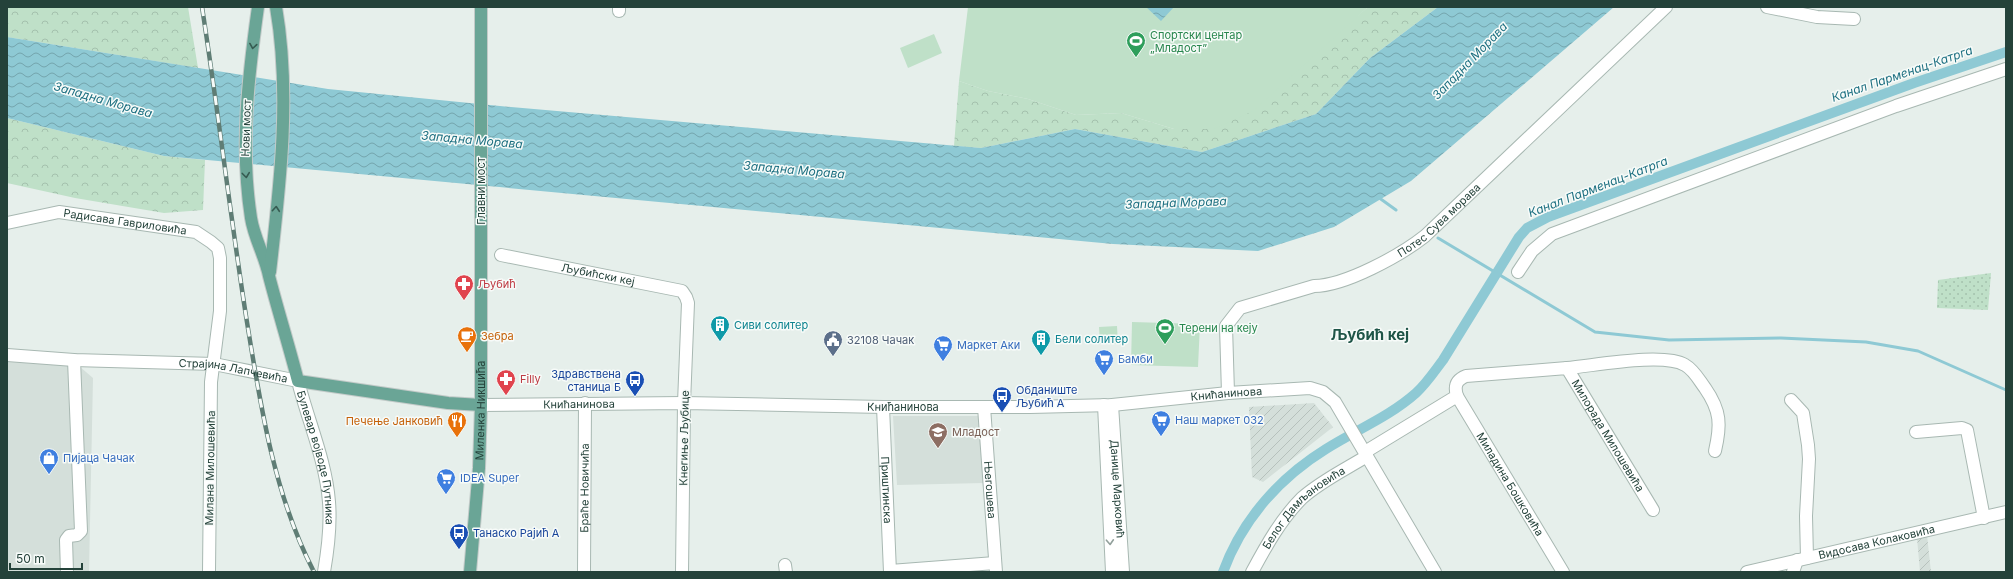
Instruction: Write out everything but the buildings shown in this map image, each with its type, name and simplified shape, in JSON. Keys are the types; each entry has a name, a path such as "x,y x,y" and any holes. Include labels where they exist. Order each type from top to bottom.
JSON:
{"main road":[{"name":"Нови мост","path":"258,7 250,61 244,138 245,169 251,220 260,249"},
{"name":"Булевар војводе Путника","path":"269,275 273,248 284,120 281,52 276,7"},
{"name":"Главни мост","path":"481,7 481,248"},
{"name":"Миленка Никшића","path":"470,572 479,468 481,405 481,248"},
{"name":"Булевар војводе Путника","path":"260,249 269,275 298,381"},
{"name":"Страјина Лапчевића","path":"298,381 448,403 481,405"}],"street":[{"name":"Потес Сува морава","path":"1228,393 1226,326 1240,308 1314,286 1323,286 1355,275 1405,251 1425,236 1666,7"},
{"path":"1768,7 1817,17 1854,19"},
{"path":"1518,272 1532,251 1552,234 1896,106 2006,69"},
{"name":"Радисава Гавриловића","path":"7,224 59,212 196,232 211,242 218,248 220,258 220,311 214,364"},
{"name":"Љубићски кеј","path":"501,255 682,291 686,296 688,303"},
{"name":"Кнегиње Љубице","path":"682,572 684,403 688,303"},
{"name":"Страјина Лапчевића","path":"7,354 74,360 214,364 298,381"},
{"path":"67,572 66,540 69,536 77,535 81,530 74,360"},
{"path":"1457,396 1455,388 1457,382 1466,376 1563,369 1643,360 1671,361 1685,365 1694,373 1718,410 1719,430 1715,451"},
{"name":"Милана Милошевића","path":"210,572 211,382 214,364"},
{"name":"Милорада Милошевића","path":"1563,369 1653,510"},
{"name":"Булевар војводе Путника","path":"298,381 324,472 329,502 330,539 324,572"},
{"name":"Книћанинова","path":"481,405 684,403 883,407 984,407 1108,405 1228,393 1310,388 1323,392 1335,402 1366,454"},
{"name":"Белог Дамљановића","path":"1252,572 1288,514 1303,498 1317,486 1457,396"},
{"name":"Миладина Бошковића","path":"1457,396 1562,572"},
{"path":"1791,400 1803,413 1810,459 1806,516 1799,563"},
{"name":"Браће Новичића","path":"584,572 585,403"},
{"name":"Данице Марковић","path":"1108,405 1112,572"},
{"name":"Данице Марковић","path":"1108,405 1123,572"},
{"name":"Приштинска","path":"883,407 890,571"},
{"name":"Његошева","path":"984,407 995,567"},
{"path":"1916,432 1957,428 1967,430 1984,518"},
{"path":"1366,454 1436,572"},
{"name":"Видосава Колаковића","path":"1748,572 1799,563 2006,512"},
{"path":"890,571 995,567"}],"shaded area":[{"name":"Пијаца Чачак","path":"7,362 79,366 93,378 89,572 7,572"},
{"path":"1314,403 1333,427 1263,482 1252,477 1249,407"},
{"name":"Младост","path":"893,416 978,416 984,483 897,485"},
{"path":"1927,535 1931,572 1920,572 1917,538"}],"green space":[{"path":"7,7 188,7 198,68 7,37"},
{"name":"Спортски центар „Младост”","path":"968,7 1368,7 1253,111 1214,129 1174,129 1121,113 1076,115 1028,99 988,91 959,81"},
{"path":"1368,7 1438,7 1370,58 1316,114 1202,152 1075,129 981,148 954,146 959,81 988,91 1028,99 1076,115 1121,113 1174,129 1337,33"},
{"path":"934,34 942,53 908,68 900,48"},
{"path":"7,118 164,156 205,160 203,210 164,213 75,198 7,183"},
{"path":"1991,273 1988,310 1937,308 1938,280"},
{"name":"Терени на кеју","path":"1132,322 1200,324 1198,367 1131,365"},
{"path":"1117,326 1118,344 1100,344 1099,327"}],"water":[{"path":"1146,7 1174,7 1161,21"},
{"name":"Западна Морава","path":"1438,7 1614,7 1411,181 1334,227 1258,251 1113,244 164,156 7,118 7,37 328,89 511,107 981,148 1075,129 1202,152 1316,114 1370,58"}],"waterway":[{"name":"Канал Парменац-Катрга","path":"1223,572 1240,535 1252,518 1264,502 1293,473 1309,460 1337,442 1406,402 1423,386 1443,360 1519,237 1527,228 1548,217 1914,83 2006,52"},
{"path":"1378,197 1396,210"},
{"path":"1438,238 1595,332 1669,340 1781,338 1866,342 1918,351 2006,390"}],"railway":[{"path":"202,7 240,277 263,414 278,479 288,511 314,572"}],"place":[{"name":"Спортски центар „Младост”","path":"1136,58"},
{"name":"Љубић","path":"464,301"},
{"name":"Сиви солитер","path":"720,342"},
{"name":"Терени на кеју","path":"1165,345"},
{"name":"Зебра","path":"467,353"},
{"name":"Бели солитер","path":"1041,356"},
{"name":"32108 Чачак","path":"833,357"},
{"name":"Маркет Аки","path":"943,362"},
{"name":"Бамби","path":"1104,376"},
{"name":"Filly","path":"506,396"},
{"name":"Здравствена станица Б","path":"635,397"},
{"name":"Обданиште Љубић А","path":"1002,413"},
{"name":"Наш маркет 032","path":"1161,437"},
{"name":"Печење Јанковић","path":"457,438"},
{"name":"Младост","path":"938,449"},
{"name":"Пијаца Чачак","path":"49,475"},
{"name":"IDEA Super","path":"446,495"},
{"name":"Танаско Рајић А","path":"459,550"}],"district":[{"name":"Љубић кеј","path":"1370,335"}]}
